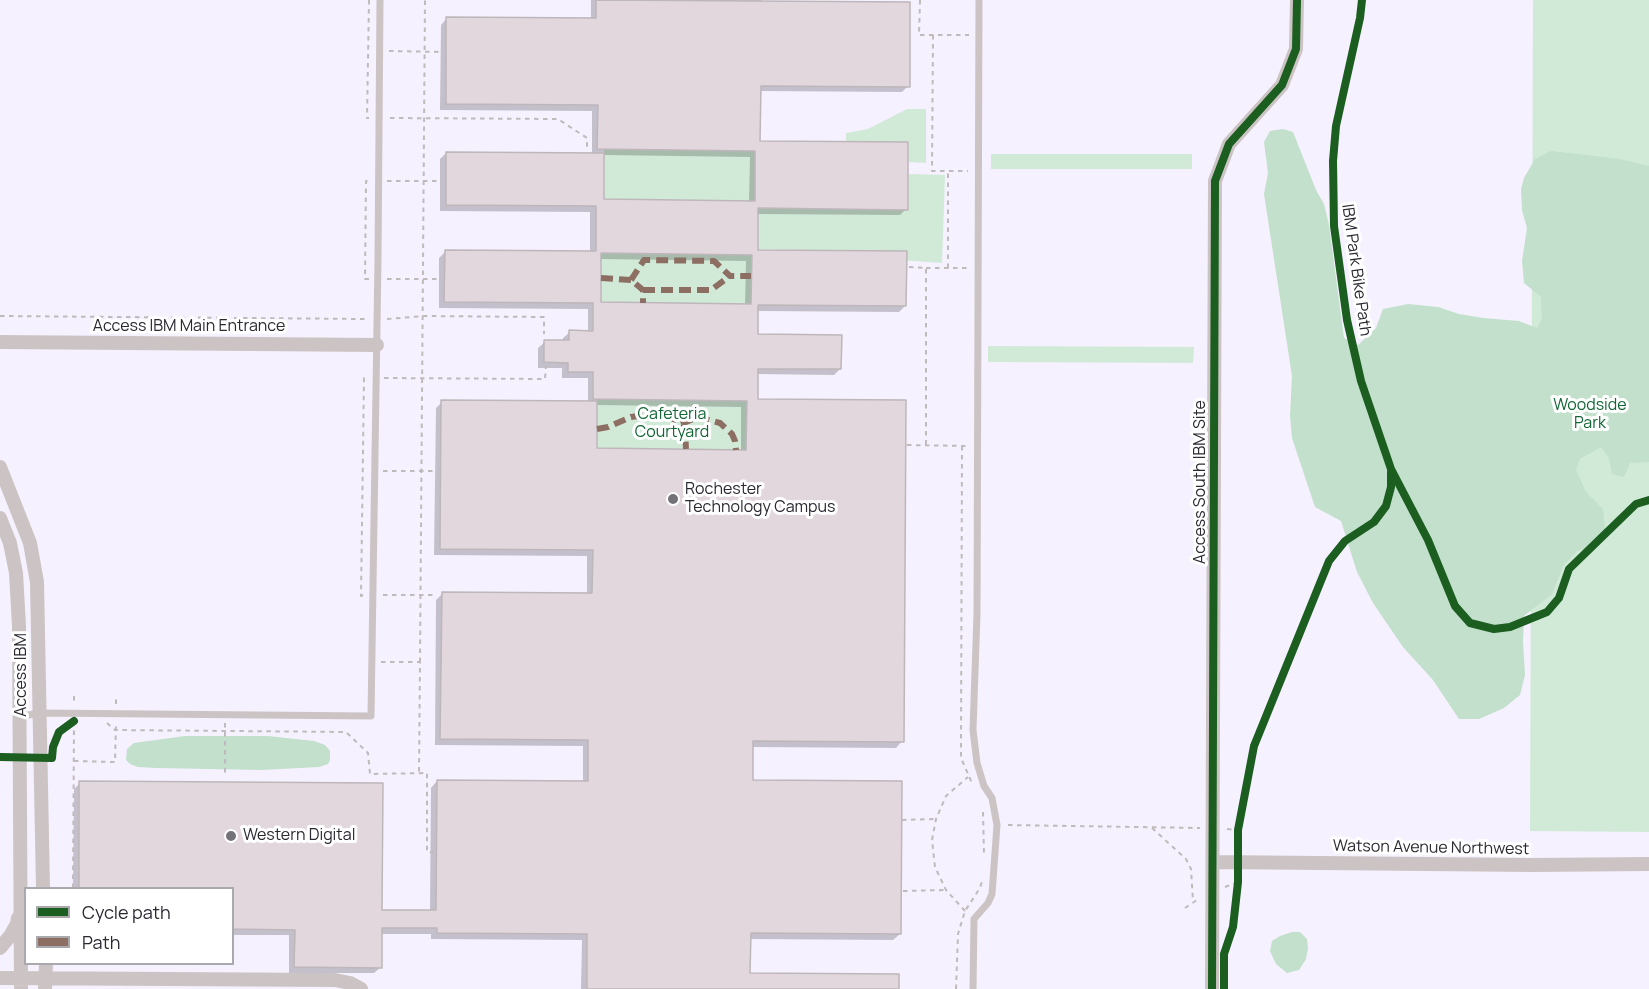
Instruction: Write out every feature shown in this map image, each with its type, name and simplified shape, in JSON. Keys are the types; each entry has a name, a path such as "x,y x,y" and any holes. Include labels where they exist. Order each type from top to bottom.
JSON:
{"street":[{"name":"Access South IBM Site","path":"1212,989 1215,181 1229,144 1282,85 1296,49 1298,0"},
{"name":"Access IBM Main Entrance","path":"0,342 377,345"},
{"name":"Access IBM","path":"0,467 30,543 37,582 43,887"},
{"name":"Access IBM","path":"0,518 10,543 16,573 20,717 20,984"},
{"name":"Watson Avenue Northwest","path":"1213,862 1649,864"},
{"path":"0,948 17,924 21,904"},
{"path":"45,984 46,965"},
{"path":"0,978 20,984 335,980 350,983 361,989"}],"lane":[{"path":"20,717 38,713 74,717 116,714 371,716 380,0"},
{"path":"973,989 974,919 988,903 992,894 997,825 992,798 984,786 976,759 973,730 977,614 979,0"}],"path":[{"path":"419,774 424,0"},
{"path":"920,0 920,35 979,35"},
{"path":"933,35 932,171 948,171 948,268"},
{"path":"379,50 441,52"},
{"path":"425,118 558,119 587,138 587,150"},
{"path":"366,181 440,181"},
{"path":"909,267 978,268"},
{"path":"926,268 926,446"},
{"path":"423,279 438,279"},
{"path":"0,316 377,320 423,316 544,317 544,334"},
{"path":"437,595 361,596 364,378 545,379 546,365"},
{"path":"907,445 977,446"},
{"path":"962,446 961,758 973,785"},
{"path":"374,471 436,471"},
{"path":"372,662 420,662"},
{"path":"73,887 74,696"},
{"path":"74,761 116,762 116,697"},
{"path":"225,715 225,777"},
{"path":"64,726 74,717"},
{"path":"116,730 346,732 368,753 370,774 427,773 427,852 436,853"},
{"path":"903,891 946,890 935,867 932,840 936,819 946,796 968,777 981,771"},
{"path":"983,812 984,864"},
{"path":"902,820 936,819"},
{"path":"1236,893 1240,819"},
{"path":"984,824 1238,830"},
{"path":"1152,828 1186,859 1191,869 1193,901 1185,908"},
{"path":"956,989 958,934 965,911 980,888 984,874"}],"shaded area":[{"path":"0,0 1533,0 1649,831 1649,989 0,989"}],"green space":[{"name":"Woodside Park","path":"1533,0 1649,0 1649,832 1530,831"},
{"path":"907,109 926,109 926,163 908,162 908,142 846,142 846,133 868,129"},
{"path":"1283,129 1293,132 1316,190 1324,204 1329,225 1344,338 1358,345 1376,328 1383,309 1408,304 1438,307 1459,314 1483,318 1519,321 1537,328 1542,319 1541,297 1524,283 1522,261 1527,228 1522,210 1521,189 1524,178 1535,159 1551,151 1620,159 1649,166 1649,462 1630,463 1624,477 1612,474 1609,458 1601,447 1580,459 1576,470 1586,492 1603,509 1606,537 1598,544 1577,551 1563,566 1552,594 1524,616 1525,675 1520,695 1504,708 1479,719 1459,719 1433,680 1403,647 1373,603 1357,572 1341,521 1315,507 1292,438 1290,416 1292,376 1264,194 1268,173 1264,142 1270,131"},
{"path":"604,149 755,151 755,201 604,199"},
{"path":"991,154 1192,154 1192,169 991,169"},
{"path":"908,174 945,175 942,263 758,250 758,208 908,210"},
{"path":"601,253 752,255 751,304 601,302"},
{"path":"988,346 1194,347 1193,363 988,362"},
{"name":"Cafeteria Courtyard","path":"597,399 747,401 746,450 597,448"},
{"path":"185,736 268,736 314,741 325,745 330,751 330,760 328,764 319,767 261,770 138,767 126,760 127,749 134,743"},
{"path":"1292,932 1300,932 1307,939 1308,948 1306,959 1299,970 1287,973 1276,964 1270,951 1272,941"}],"building":[{"name":"Rochester Technology Campus","path":"596,0 910,2 910,87 761,86 760,141 908,142 908,210 758,208 758,250 907,251 906,306 758,305 758,334 842,335 841,369 758,369 758,399 906,400 904,742 753,741 753,780 902,781 901,934 751,933 750,973 899,974 899,989 587,989 587,934 437,933 437,928 382,928 382,968 294,967 295,930 234,929 234,887 79,887 79,781 383,783 382,910 436,910 437,780 588,781 588,740 440,739 442,592 592,593 593,550 440,549 441,400 597,401 597,448 746,450 747,401 593,399 593,372 568,372 568,363 544,362 544,340 569,340 569,330 593,331 593,303 444,302 445,250 596,251 596,206 446,205 446,152 604,153 604,199 755,201 755,151 597,149 598,105 446,104 446,17 596,18","holes":["601,253 752,255 751,304 601,302"]}],"marked path":[{"path":"631,280 644,260 714,261 730,276 751,276"},
{"path":"643,290 711,290 730,276"},
{"path":"601,278 631,280 643,290 643,303"},
{"path":"597,429 631,417 667,415 681,424 685,430 686,449"},
{"path":"681,424 698,417 720,423 732,434 736,450"}],"cycle path":[{"path":"1212,989 1215,181 1229,144 1282,85 1296,49 1297,0"},
{"name":"IBM Park Bike Path","path":"1362,0 1336,126 1333,161 1334,226 1347,320 1361,381 1391,469 1428,540 1455,606 1470,623 1494,629 1510,627 1547,612 1559,598 1569,569 1636,504 1649,500"},
{"path":"1224,989 1224,954 1233,927 1238,882 1238,830 1254,746 1329,561 1345,541 1374,522 1386,506 1391,487 1391,472"},
{"path":"0,757 52,758 53,747 59,732 74,721"}],"place":[{"name":"Rochester Technology Campus","path":"673,499"},
{"name":"Western Digital","path":"231,836"}]}
